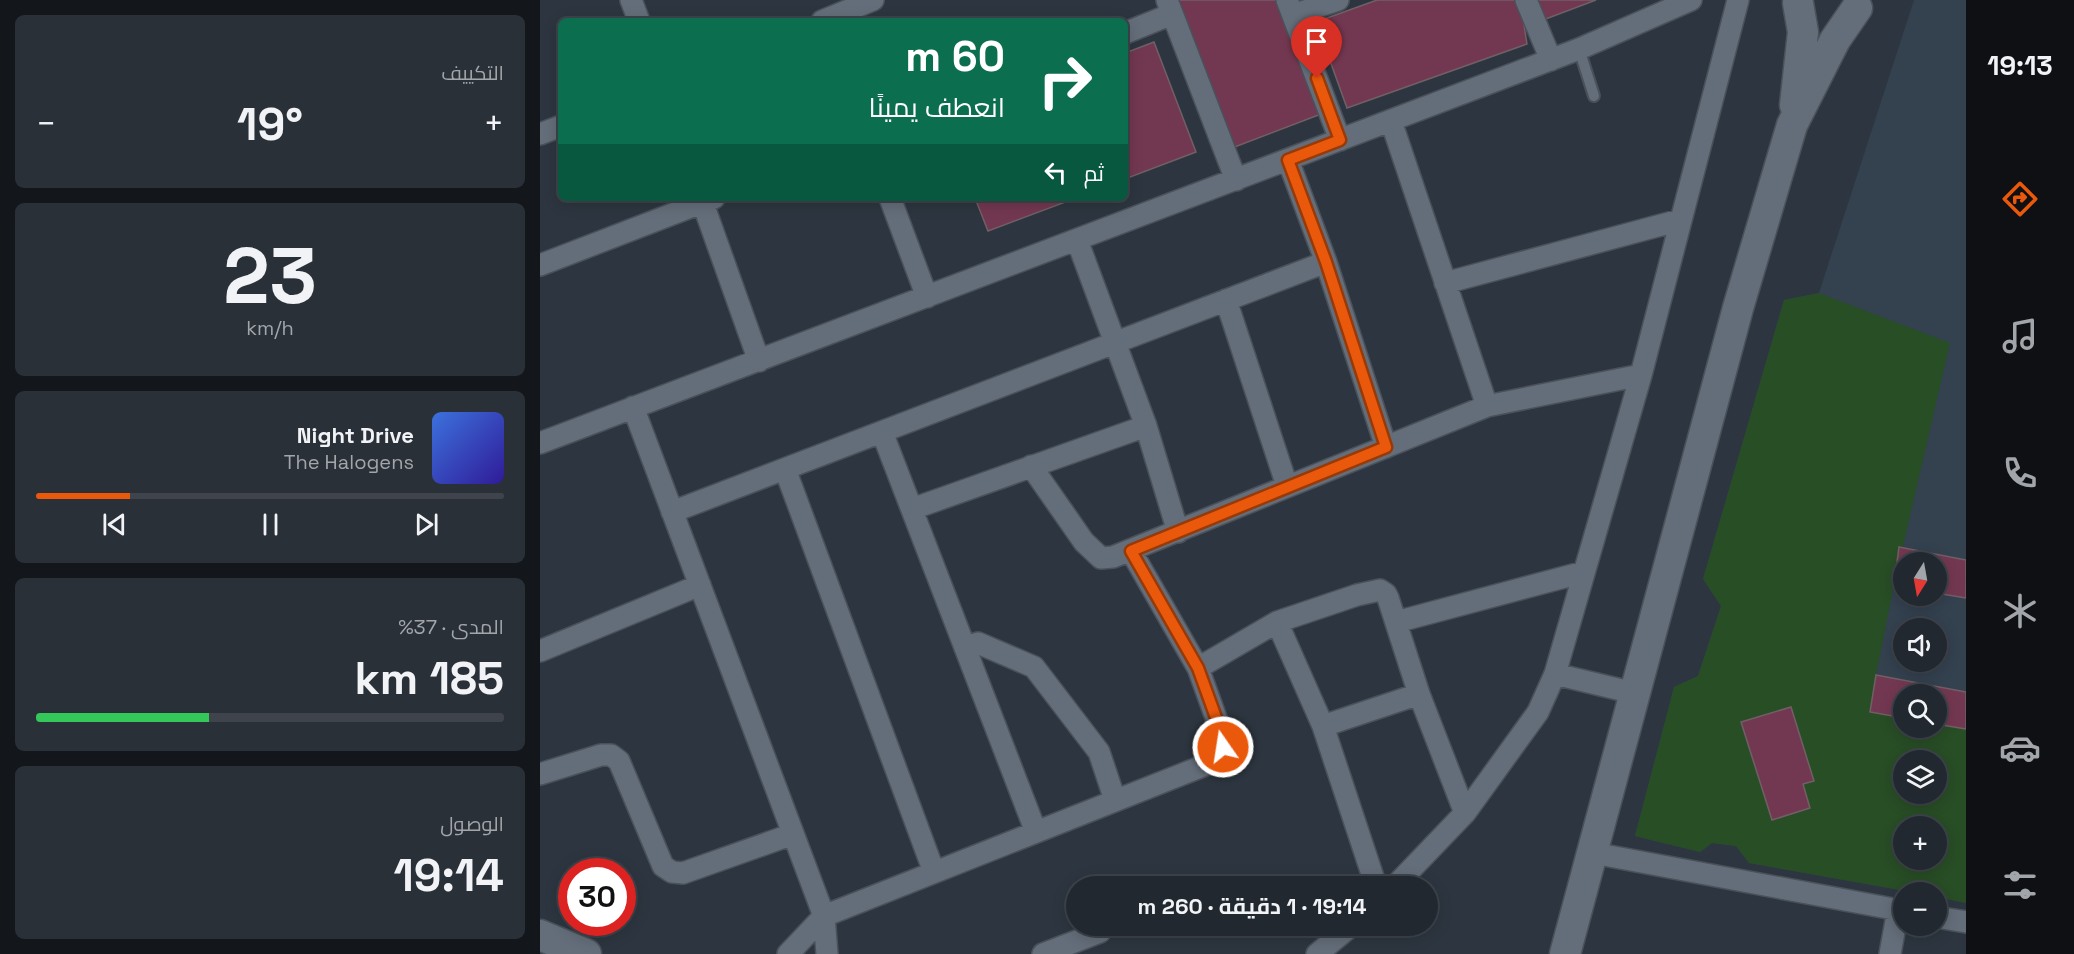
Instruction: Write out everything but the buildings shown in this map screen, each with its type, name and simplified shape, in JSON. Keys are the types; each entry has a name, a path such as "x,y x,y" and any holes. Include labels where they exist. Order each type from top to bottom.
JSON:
{"main road":[{"path":"1797,1 1808,12 1820,17 1833,18 1846,15 1860,4"},
{"path":"1565,954 1738,308 1792,125 1803,32 1797,1"},
{"path":"1792,125 1835,40 1860,4"},
{"path":"540,935 586,954"}],"street":[{"path":"631,0 638,18"},
{"path":"829,18 873,0"},
{"path":"1338,0 1290,8 1340,140"},
{"path":"1526,0 1551,60"},
{"path":"540,443 1551,60 1691,0"},
{"path":"1405,876 1465,813 1538,712 1555,674 1641,375 1738,0"},
{"path":"1128,31 1170,7 1236,180"},
{"path":"1391,121 1487,406"},
{"path":"540,134 558,127"},
{"path":"1288,160 1326,262 1386,447"},
{"path":"540,265 701,201"},
{"path":"707,201 759,361"},
{"path":"891,201 927,297"},
{"path":"1444,283 1680,220"},
{"path":"1077,240 1146,426 1178,532"},
{"path":"672,512 1326,262"},
{"path":"1226,300 1287,486"},
{"path":"1031,466 1092,552 1101,558 1113,557 1487,406 1641,375"},
{"path":"633,407 824,916 827,954"},
{"path":"912,509 1146,426"},
{"path":"882,432 1036,832"},
{"path":"785,469 934,872"},
{"path":"788,954 824,916 1213,762 1219,755 1223,747 1223,737 1198,668 1131,551"},
{"path":"1396,622 1584,572"},
{"path":"540,651 700,585"},
{"path":"1198,668 1277,622 1357,595 1380,590 1388,598 1419,694 1465,813"},
{"path":"1277,622 1323,726 1373,876"},
{"path":"965,648 978,643 1034,667 1099,752 1115,800"},
{"path":"1555,674 1634,693"},
{"path":"1323,726 1419,694"},
{"path":"540,774 601,755 611,755 618,760 663,866 672,872 683,873 793,834"},
{"path":"1593,853 1893,909"},
{"path":"1947,919 1966,922"},
{"path":"1043,954 1090,936"},
{"path":"1317,954 1339,936"},
{"path":"1890,954 1895,936"}],"lane":[{"path":"1579,49 1594,96"}],"shaded area":[{"path":"1914,0 1966,0 1966,903 1947,899 1947,882 1893,882 1893,889 1749,863 1736,846 1712,843 1700,852 1635,836 1674,687 1698,676 1721,606 1703,579 1784,300 1819,293"}],"green space":[{"path":"1819,293 1950,343 1902,552 1893,552 1893,590 1876,675 1893,702 1893,738 1947,738 1947,726 1966,729 1966,903 1947,899 1947,882 1893,882 1893,889 1749,863 1736,846 1712,843 1700,852 1635,836 1674,687 1698,676 1721,606 1703,579 1784,300"}],"route":[{"path":"1223,747 1223,737 1198,668 1131,551 1386,447 1326,262 1288,160 1340,140 1317,78"}]}
